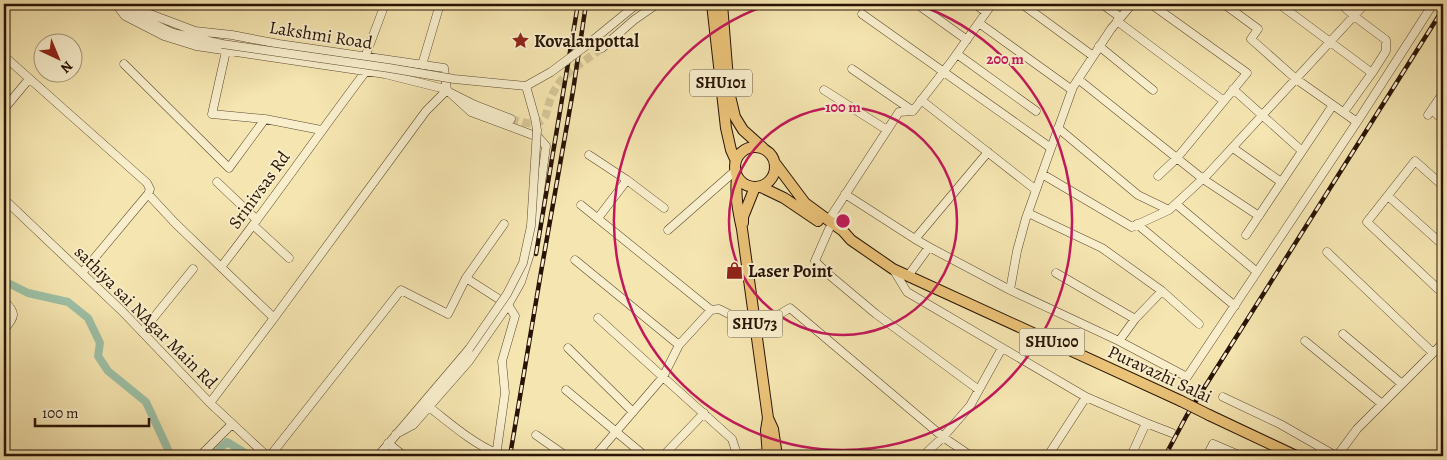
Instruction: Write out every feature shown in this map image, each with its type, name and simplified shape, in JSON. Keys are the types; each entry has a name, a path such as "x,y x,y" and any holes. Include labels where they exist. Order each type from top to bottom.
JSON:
{"main road":[{"name":"SHU101","path":"712,4 726,128 736,170"},
{"name":"SHU101","path":"722,4 729,92 736,117 743,130 773,157 775,163"},
{"path":"763,148 750,148 739,155 736,170 745,184 758,187 771,180 774,175 775,163"},
{"name":"Puravazhi Salai","path":"775,163 805,203 828,225"},
{"name":"SHU73","path":"736,170 735,189 737,205 768,418 774,429 772,455"},
{"name":"SHU73","path":"742,229 743,217 758,187"},
{"name":"Puravazhi Salai","path":"758,187 784,198 828,225 843,231 851,240 893,269 1296,456"}],"street":[{"name":"Lakshmi Road","path":"116,4 150,14 195,31 444,68 447,90"},
{"name":"Lakshmi Road","path":"116,4 128,12 173,33 224,47 384,74 441,88 475,105 511,119"},
{"path":"365,57 385,4"},
{"path":"422,65 440,4"},
{"path":"321,130 265,119 212,114 224,47 389,68 454,79 526,86 551,72 588,45 637,4"},
{"path":"602,48 634,20 657,4"},
{"path":"917,4 967,40"},
{"path":"975,4 986,12"},
{"path":"979,390 876,314 827,274 815,261 828,225 845,194 899,112 913,111 944,72 992,4"},
{"path":"1022,4 1093,56"},
{"path":"1102,4 1224,101"},
{"path":"1010,290 1017,251 1028,213 1072,88 1130,4"},
{"path":"1150,4 1247,73 1177,158 1158,176"},
{"path":"1224,4 1258,29 1251,39 1296,79 1357,122"},
{"path":"1279,4 1372,73"},
{"path":"1341,4 1386,40 1386,51 1344,112"},
{"path":"1042,174 1132,227 1169,210 1233,148 1365,4"},
{"path":"845,194 929,247 1010,290 1118,341 1187,377 1357,122 1433,4"},
{"path":"862,14 1051,148"},
{"path":"979,23 1072,88 1086,85"},
{"path":"1100,46 1153,90"},
{"path":"957,54 1036,110"},
{"path":"4,56 147,183 150,188 148,194 82,272"},
{"path":"124,64 229,168 265,119"},
{"path":"852,69 913,111"},
{"name":"Srinivsas Rd","path":"221,267 366,71"},
{"path":"4,109 29,79"},
{"path":"1078,79 1203,179 1258,216"},
{"path":"378,456 469,349 507,294 523,263 531,226 537,130 526,86"},
{"path":"1233,89 1302,151"},
{"path":"210,403 426,111 447,90 470,112 538,137 546,146 532,250 521,282 508,305 469,361 413,425 396,434"},
{"path":"824,90 887,130"},
{"path":"1443,94 1430,112 1443,120"},
{"path":"921,100 1036,190"},
{"path":"1246,235 1333,105"},
{"path":"1058,128 1138,195 1169,210"},
{"path":"1233,148 1281,182"},
{"path":"915,239 988,152"},
{"path":"589,155 627,180 664,208"},
{"path":"1443,186 1415,162 1367,222 1438,289 1443,290"},
{"path":"668,230 736,170"},
{"path":"598,218 627,180"},
{"path":"217,182 289,258"},
{"path":"148,194 175,223 274,318"},
{"path":"1388,196 1443,245"},
{"name":"sathiya sai NAgar Main Rd","path":"4,199 82,272 210,403 269,456"},
{"path":"1176,204 1257,272"},
{"path":"581,205 711,310"},
{"path":"1028,213 1102,248 1162,291 1199,324"},
{"path":"269,456 401,290 448,314 466,278 504,224"},
{"path":"1137,224 1235,306"},
{"path":"908,276 929,247"},
{"path":"1327,252 1433,353"},
{"path":"575,260 679,345"},
{"path":"142,332 193,268"},
{"path":"893,269 906,292 1086,397 1172,433"},
{"path":"1056,273 1135,318"},
{"path":"429,407 468,438 496,454 505,393 502,361 515,316 508,305 466,278"},
{"path":"1118,341 1135,318 1162,291"},
{"path":"4,302 14,312 14,316 4,330"},
{"path":"595,456 663,377 679,345 711,310 719,309 755,328 790,308 943,436 971,456"},
{"path":"598,318 732,439 736,455 772,455"},
{"path":"1343,334 1402,384"},
{"path":"1305,341 1382,404"},
{"path":"1223,397 1280,424 1337,456 1356,429 1443,343"},
{"path":"568,348 633,412"},
{"path":"923,456 970,406 1002,348"},
{"path":"566,390 646,456"},
{"path":"1057,456 1051,451 1086,397"},
{"path":"664,456 704,414"},
{"path":"1131,456 1146,423"},
{"path":"200,456 232,424"},
{"path":"536,436 566,456"},
{"path":"388,443 404,456"},
{"path":"1207,456 1213,444 1241,456"}],"waterway":[{"path":"4,281 28,293 68,302 88,318 100,343 98,356 108,371 146,402 171,456"},
{"path":"212,456 227,442 250,456"}],"tunnel":[{"path":"511,119 530,124 537,123 543,119 552,95 561,80 602,48"}],"railway":[{"path":"536,254 578,4"},
{"path":"510,456 573,91 586,4"},
{"path":"1165,456 1187,415 1443,9"}],"place":[{"name":"Kovalanpottal","path":"520,41"},
{"name":"Laser Point","path":"734,271"}]}
